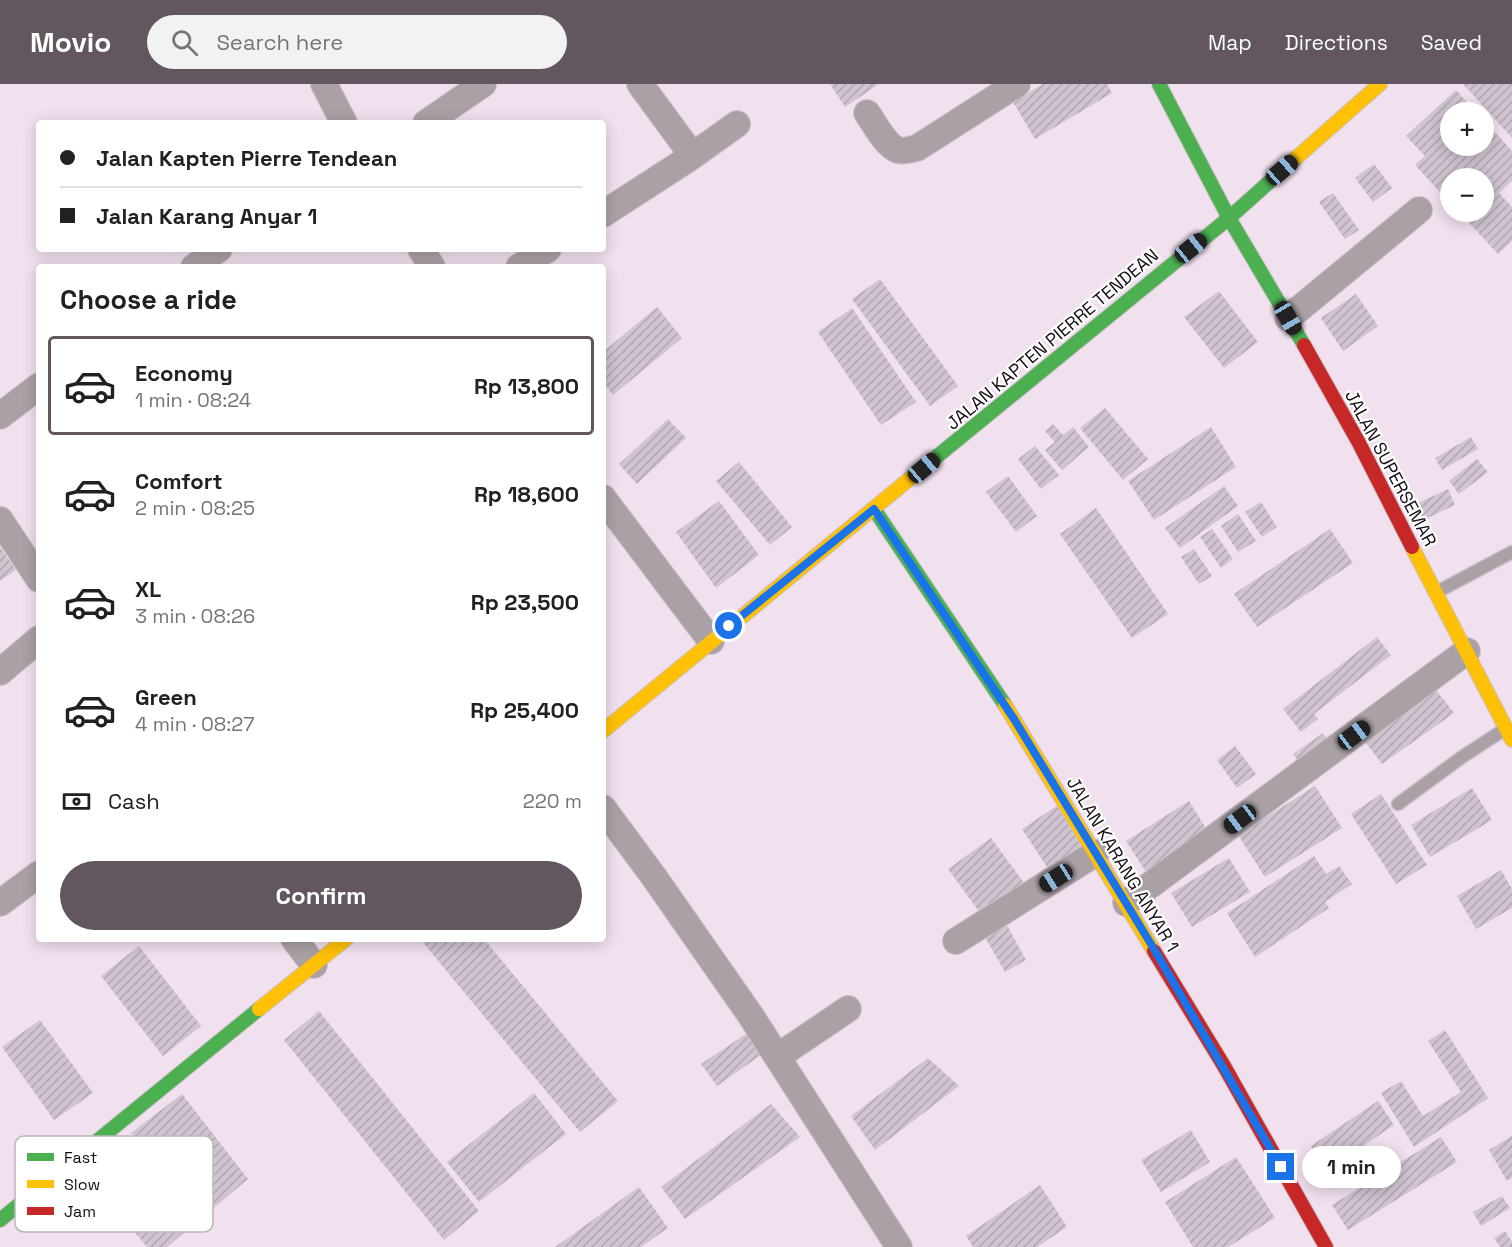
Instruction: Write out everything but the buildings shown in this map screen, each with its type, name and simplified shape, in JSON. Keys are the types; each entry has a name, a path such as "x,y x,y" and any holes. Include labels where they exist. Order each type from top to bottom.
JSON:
{"main road":[{"name":"JALAN SUPERSEMAR","path":"1159,84 1229,218 1359,443 1467,651 1501,708 1509,734"},
{"name":"JALAN KAPTEN PIERRE TENDEAN","path":"606,728 1229,218 1380,84"},
{"name":"JALAN KARANG ANYAR 1","path":"874,509 1014,719 1224,1066 1326,1247"},
{"path":"104,1136 342,942"},
{"path":"0,1221 15,1209"}],"street":[{"path":"324,84 342,120"},
{"path":"430,120 483,84"},
{"path":"640,84 687,148 688,159"},
{"path":"867,113 888,142 897,150 906,151 917,147 1017,84"},
{"path":"606,212 737,124"},
{"path":"1288,318 1419,210"},
{"path":"198,264 215,252"},
{"path":"524,264 543,252"},
{"path":"0,416 36,388"},
{"path":"606,502 711,641"},
{"path":"0,520 36,574"},
{"path":"0,672 36,642"},
{"path":"1126,903 1467,651"},
{"path":"606,812 751,1016 899,1247"},
{"path":"957,941 1096,853"},
{"path":"0,903 36,876"},
{"path":"296,942 314,965"},
{"path":"777,1057 848,1010"}],"lane":[{"path":"1436,592 1512,552"},
{"path":"1398,804 1462,757 1509,734"}],"traffic: fast":[{"path":"1159,84 1229,218 1304,345"},
{"path":"913,476 1229,218 1296,158"},
{"path":"874,509 1005,705"},
{"path":"103,1136 259,1009"},
{"path":"0,1220 15,1208"}],"traffic: slow":[{"path":"1296,158 1380,84"},
{"path":"606,729 913,476"},
{"path":"1412,547 1512,740"},
{"path":"1005,705 1154,951"},
{"path":"259,1009 342,942"}],"traffic: jam":[{"path":"1304,345 1359,443 1412,547"},
{"path":"1154,951 1224,1066 1326,1247"}],"route":[{"path":"729,626 874,509 1014,719 1224,1066 1281,1167"}]}
